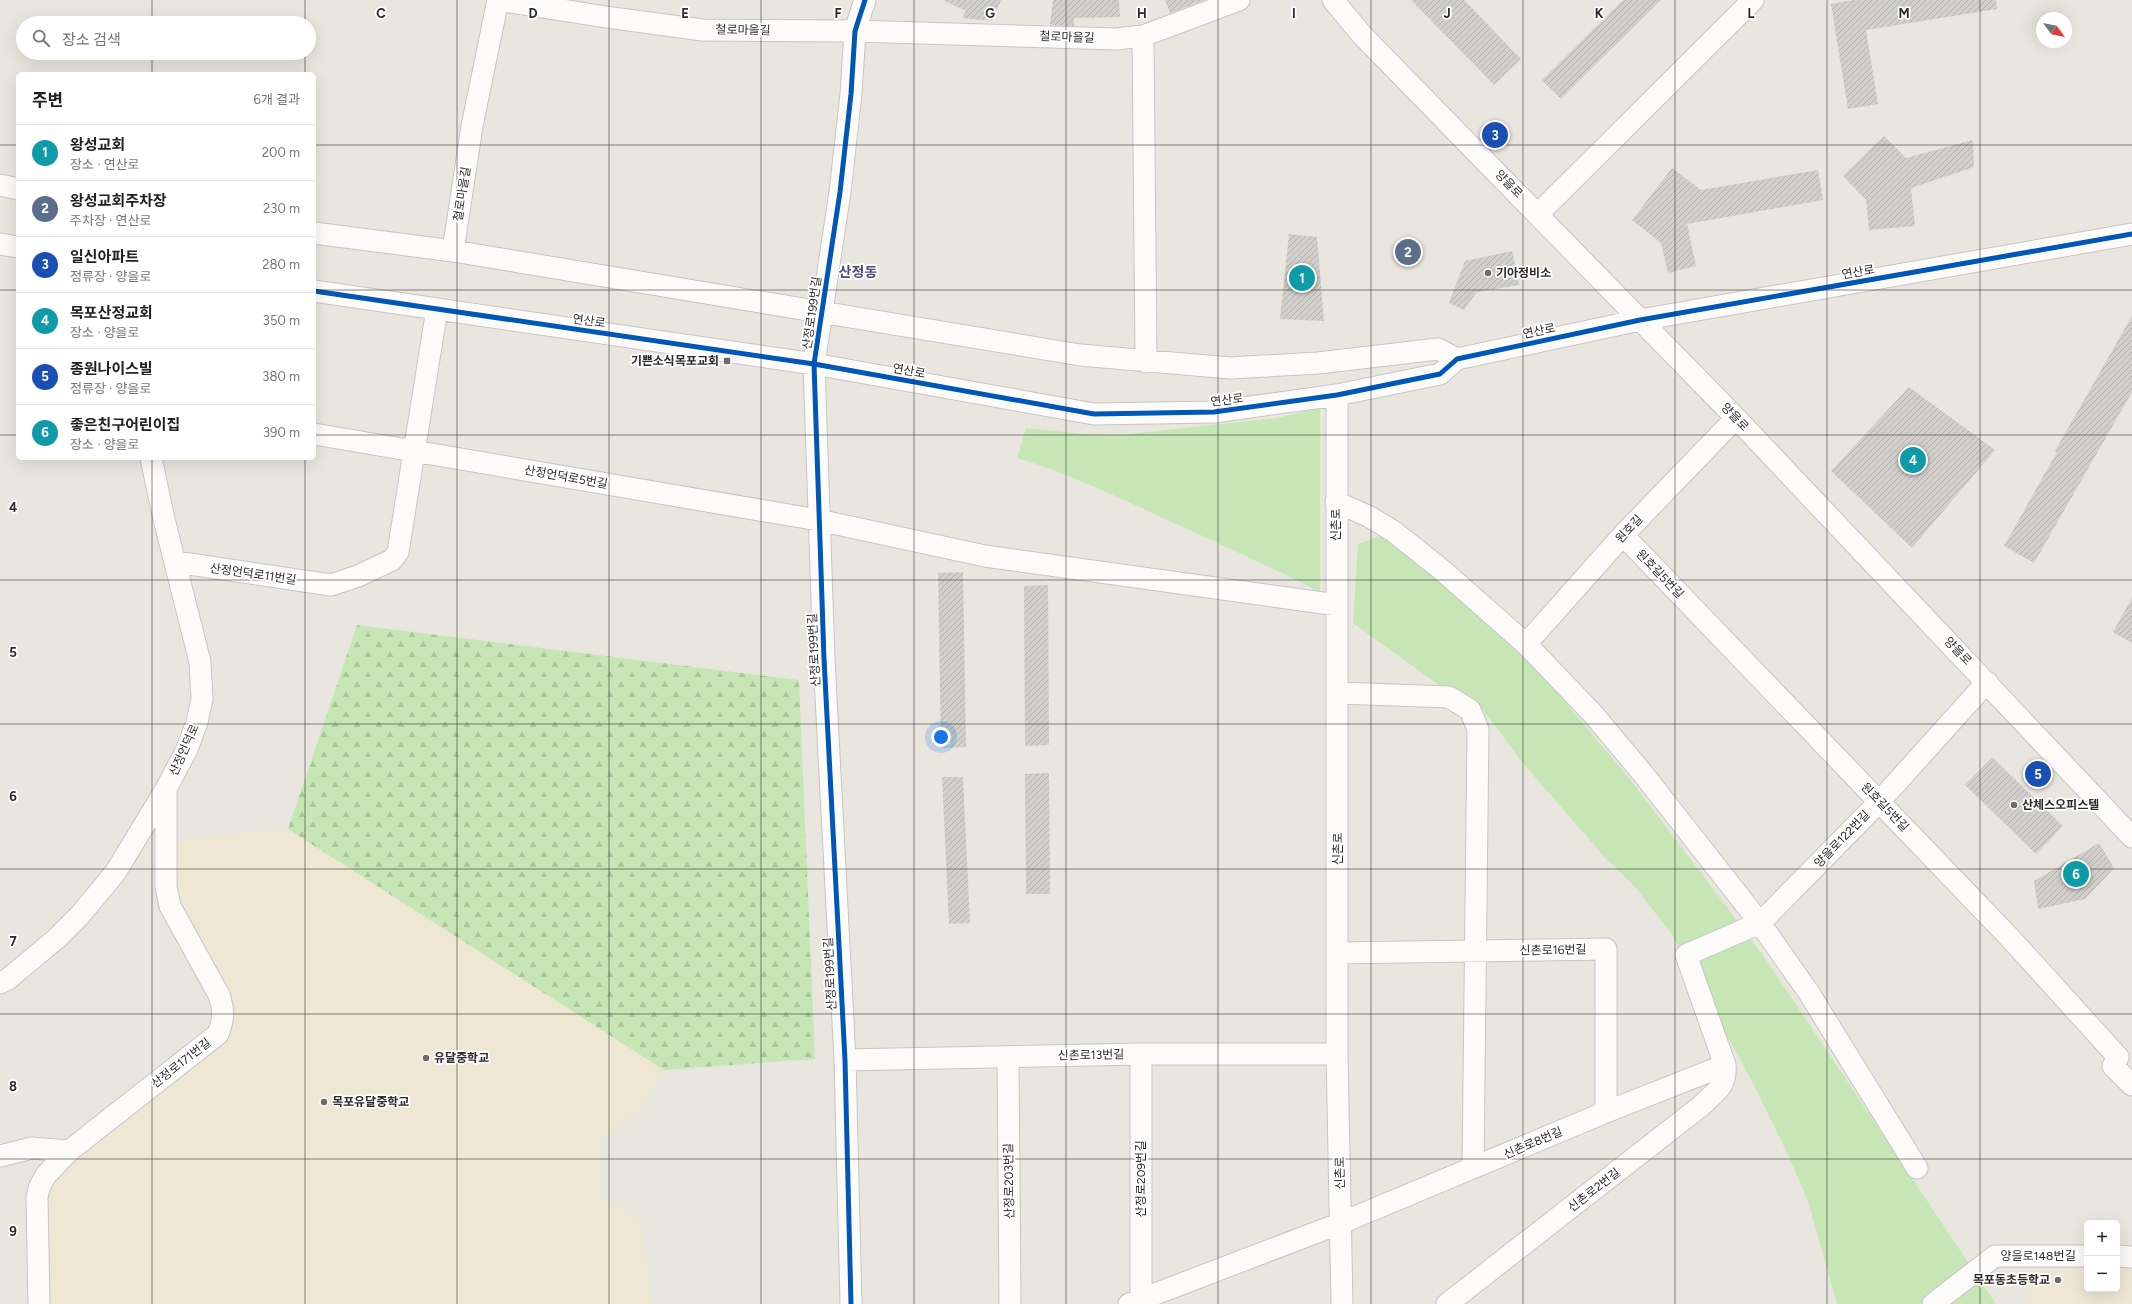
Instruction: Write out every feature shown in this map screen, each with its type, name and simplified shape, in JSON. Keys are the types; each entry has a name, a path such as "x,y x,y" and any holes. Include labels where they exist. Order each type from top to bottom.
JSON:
{"street":[{"name":"철로마을길","path":"453,251 472,126 498,0 695,29 854,31 1116,39 1143,36 1239,0"},
{"name":"산정로199번길","path":"851,1304 845,1060 818,520 814,364 840,192 851,94 854,31 865,0"},
{"name":"양을로","path":"1333,0 1362,35 1736,418 2132,837"},
{"path":"1538,214 1753,0"},
{"path":"1143,36 1146,362"},
{"path":"0,185 16,189"},
{"path":"316,233 453,251 1080,356 1230,368 1318,363 1438,349 1457,359"},
{"name":"연산로","path":"316,291 814,364 1094,414 1214,412 1337,395 1440,374 1457,359 1640,320 2132,234"},
{"path":"0,244 16,247"},
{"path":"415,451 437,309"},
{"name":"신촌로","path":"1337,395 1337,1054 1342,1304"},
{"name":"원호길","path":"1526,644 1623,535 1736,418"},
{"name":"산정언덕로5번길","path":"316,434 818,520 985,556 1337,605"},
{"name":"산정언덕로11번길","path":"176,562 331,585 358,576 392,560 398,552 415,451"},
{"name":"산정언덕로","path":"0,983 8,979 56,939 80,915 115,873 166,789 187,749 198,722 202,698 200,662 164,519 151,460"},
{"path":"1336,502 1368,516 1393,531 1464,588 1526,644 1598,720 1760,923 1809,993 1917,1168"},
{"name":"원호길5번길","path":"1623,535 2010,938 2118,1057 2114,1066 2132,1085"},
{"name":"양을로122번길","path":"1760,923 1879,802 1987,682"},
{"path":"1338,693 1449,697 1470,710 1478,729 1474,1168"},
{"name":"산정로171번길","path":"39,1304 39,1188 46,1175 69,1151 218,1034 222,1023 222,1005 219,995 170,906 166,887 166,789"},
{"path":"1725,1066 1686,955 1760,923"},
{"name":"신촌로16번길","path":"1337,953 1606,949 1606,1112"},
{"name":"신촌로13번길","path":"845,1060 1141,1054 1337,1054"},
{"name":"산정로209번길","path":"1136,1302 1141,1054"},
{"name":"산정로203번길","path":"1008,1057 1010,1304"},
{"name":"신촌로8번길","path":"1136,1302 1341,1223 1606,1112 1725,1066"},
{"name":"신촌로2번길","path":"1447,1304 1701,1106 1721,1086 1726,1078 1725,1066"},
{"path":"0,1156 32,1148 69,1151"},
{"name":"양을로148번길","path":"1933,1304 1995,1256 2084,1256"},
{"path":"2120,1256 2132,1256"}],"shaded area":[{"name":"유달중학교","path":"288,829 664,1070 641,1108 600,1142 600,1197 639,1219 653,1304 49,1304 47,1187 62,1171 222,1046 233,1028 235,1013 233,1002 172,894 177,839"},
{"name":"목포동초등학교","path":"2030,1270 2084,1270 2084,1292 2120,1292 2120,1270 2132,1270 2132,1304 2025,1304"}],"green space":[{"path":"1320,408 1320,592 1242,554 1109,493 1055,471 1017,458 1026,428 1083,434 1121,435 1277,418"},
{"path":"1384,535 1429,571 1546,679 1629,778 1763,955 1996,1304 1837,1304 1808,1201 1789,1157 1755,1087 1671,933 1635,887 1607,860 1522,762 1478,703 1465,693 1439,685 1353,623 1358,544"},
{"path":"357,625 799,680 815,1059 664,1070 288,829"}],"building":[{"path":"943,0 1001,0 992,21 962,18 966,11"},
{"path":"1053,0 1119,0 1120,17 1074,18 1074,26 1050,25"},
{"path":"1165,0 1205,0 1170,13"},
{"path":"1411,0 1464,0 1521,59 1494,85"},
{"path":"1623,0 1661,0 1561,99 1542,80"},
{"path":"1853,0 1996,0 1997,9 1866,30 1878,104 1848,109 1831,4"},
{"path":"1884,136 1906,158 1973,140 1974,167 1911,188 1915,226 1869,230 1866,200 1843,176"},
{"path":"1672,168 1701,190 1818,170 1823,200 1687,224 1696,266 1668,273 1661,243 1632,220"},
{"path":"1289,234 1317,237 1324,321 1280,319"},
{"name":"기아정비소","path":"1512,251 1519,285 1477,292 1464,310 1449,303 1465,261"},
{"path":"2132,316 2132,392 2034,563 2004,546 2057,452 2055,451"},
{"path":"1909,387 1995,450 1912,548 1831,471"},
{"path":"963,572 966,747 941,748 938,573"},
{"path":"1048,585 1049,745 1025,746 1024,586"},
{"path":"2132,598 2132,643 2113,632"},
{"name":"산체스오피스텔","path":"1992,757 2063,826 2036,854 1965,785"},
{"path":"1049,773 1050,894 1026,894 1025,774"},
{"path":"942,777 963,777 970,923 949,924"},
{"path":"2099,843 2114,868 2085,899 2038,909 2034,881"}],"cycle path":[{"path":"851,1304 845,1060 824,659 814,364 840,192 851,94 855,31 865,0"},
{"path":"316,291 814,364 1094,414 1214,412 1337,395 1440,374 1457,359 1640,320 2132,234"}],"place":[{"name":"일신아파트","path":"1495,135"},
{"name":"왕성교회주차장","path":"1408,252"},
{"name":"기아정비소","path":"1488,273"},
{"name":"왕성교회","path":"1302,278"},
{"name":"기쁜소식목포교회","path":"727,361"},
{"name":"목포산정교회","path":"1913,460"},
{"name":"종원나이스빌","path":"2038,774"},
{"name":"산체스오피스텔","path":"2014,805"},
{"name":"좋은친구어린이집","path":"2076,874"},
{"name":"유달중학교","path":"426,1058"},
{"name":"목포유달중학교","path":"324,1102"},
{"name":"목포동초등학교","path":"2058,1280"}],"district":[{"name":"산정동","path":"858,272"}]}
